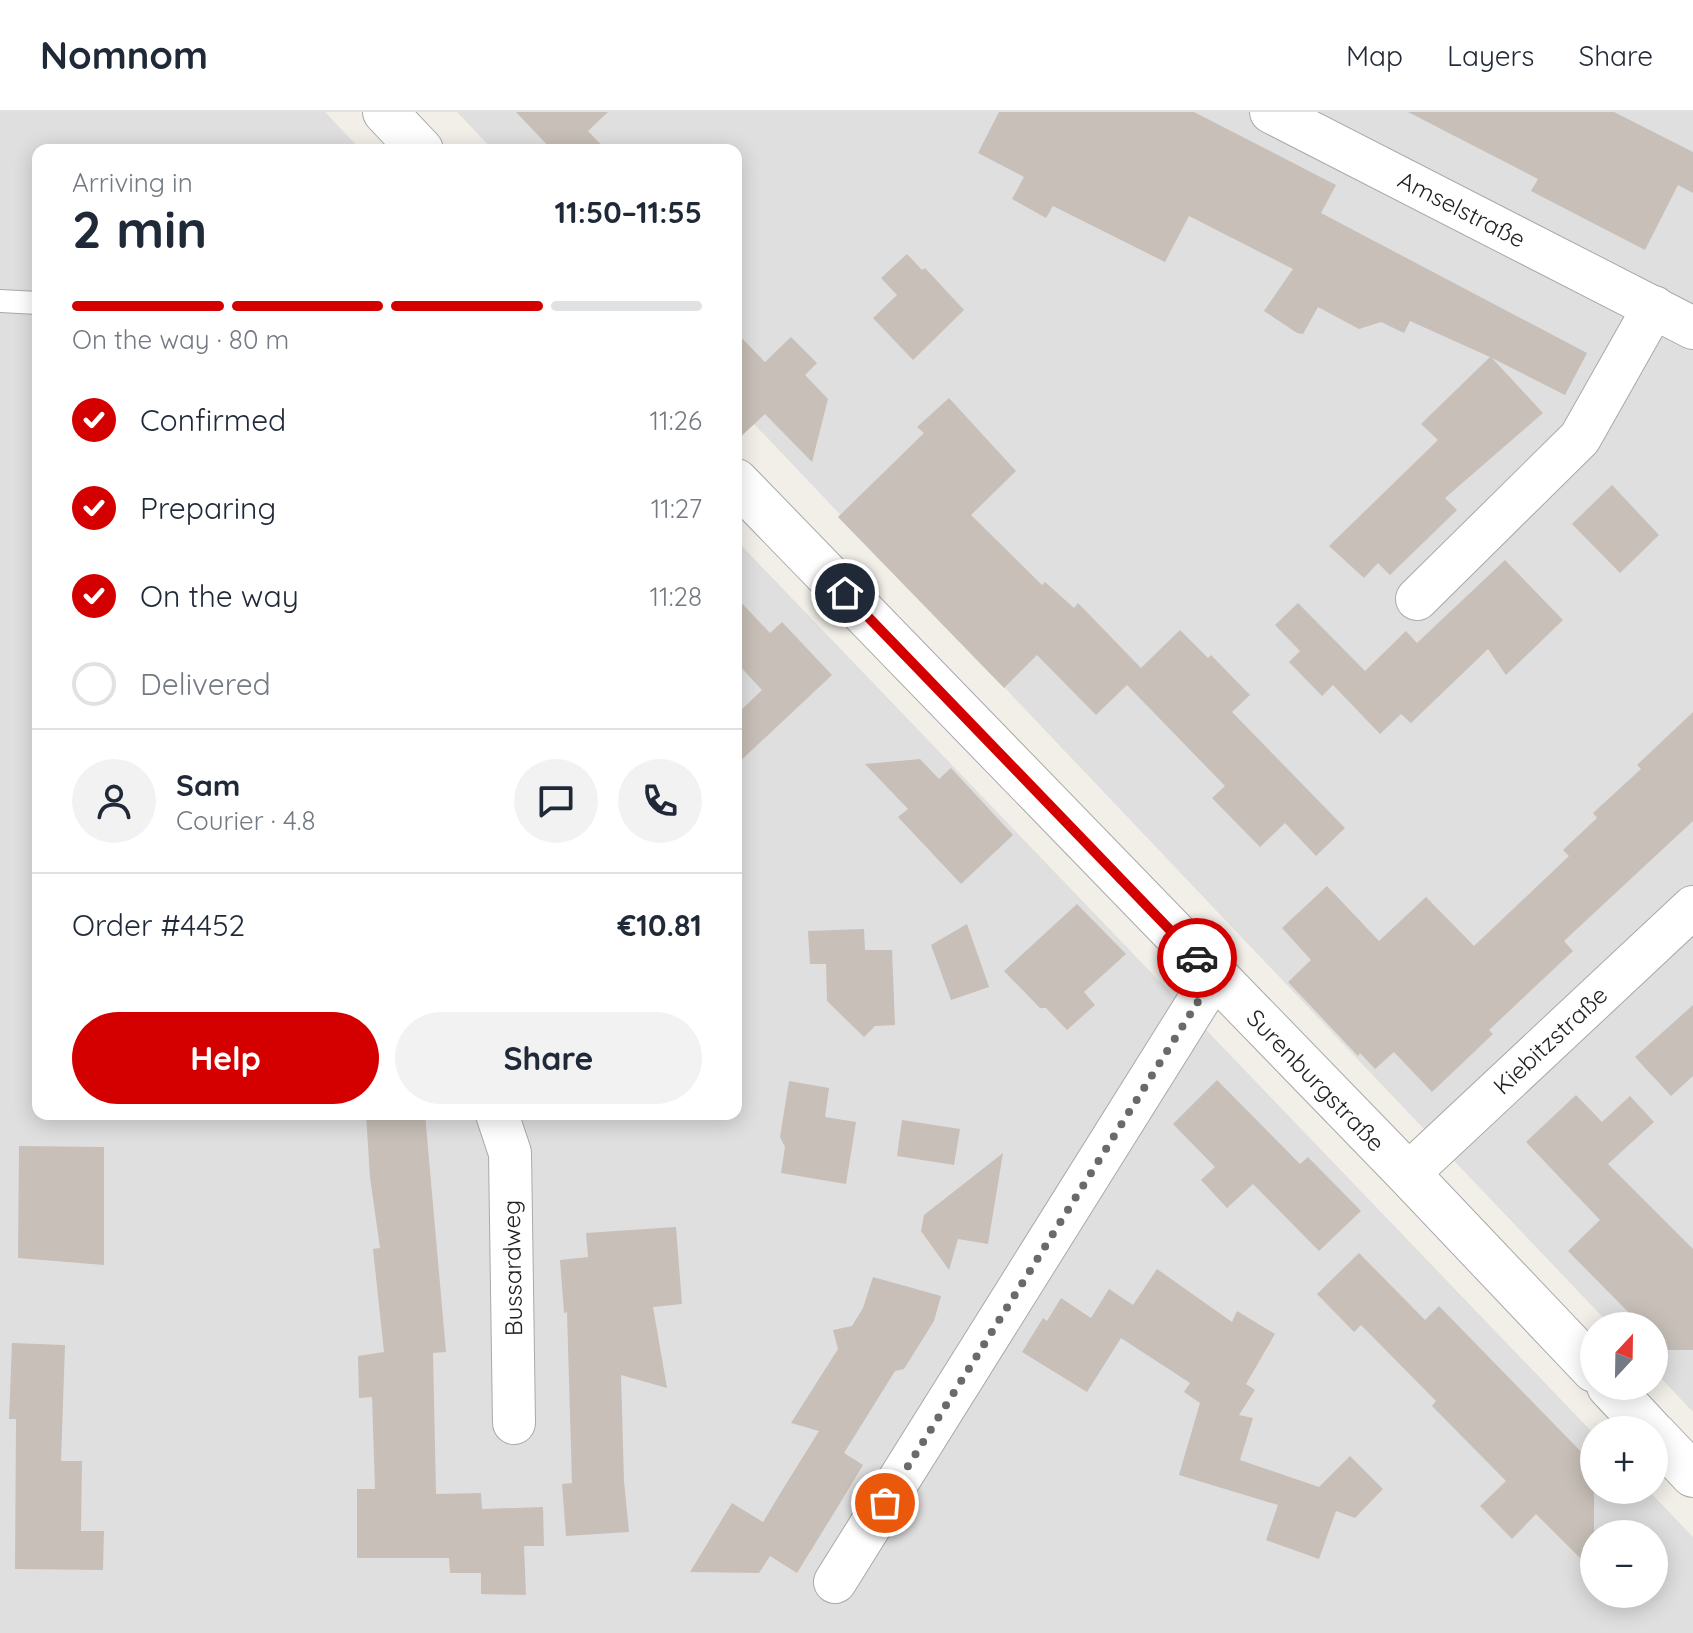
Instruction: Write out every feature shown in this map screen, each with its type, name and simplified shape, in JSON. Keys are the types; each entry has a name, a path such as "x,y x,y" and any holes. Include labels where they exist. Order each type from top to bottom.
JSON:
{"street":[{"path":"385,112 415,144"},
{"name":"Amselstraße","path":"1271,112 1693,328"},
{"path":"1417,599 1580,438 1654,307"},
{"name":"Surenburgstraße","path":"742,487 1580,1355"},
{"name":"Kiebitzstraße","path":"1408,1174 1693,907"},
{"path":"835,1582 1214,976"},
{"name":"Bussardweg","path":"499,1120 510,1153 514,1423"},
{"path":"1622,1400 1637,1416"},
{"path":"1668,1449 1693,1475"}],"lane":[{"path":"0,301 32,303"}],"shaded area":[{"path":"0,112 325,112 355,144 32,144 32,1120 742,1120 742,546 1580,1419 1580,1504 1661,1504 1693,1537 1693,1633 0,1633"},
{"path":"457,112 1693,112 1693,1412 1668,1386 1668,1312 1598,1312 742,411 742,144 487,144"}],"building":[{"path":"516,112 608,112 588,131 600,144 546,144"},
{"path":"999,112 1194,112 1336,185 1321,213 1587,353 1565,395 1492,358 1543,413 1445,498 1457,510 1390,575 1378,563 1364,578 1329,546 1438,440 1421,424 1490,357 1410,321 1404,333 1381,322 1359,329 1318,307 1303,334 1297,333 1264,311 1293,269 1189,216 1165,262 1053,206 1046,218 1012,199 1024,177 978,153"},
{"path":"1408,112 1614,112 1693,152 1693,193 1678,185 1645,250 1531,191 1538,179"},
{"path":"907,254 922,270 925,268 964,310 913,360 873,318 897,295 881,278"},
{"path":"791,337 817,363 805,375 828,399 812,462 765,414 742,435 742,338 765,362"},
{"path":"949,398 1016,471 971,515 1042,585 1045,582 1074,608 1078,603 1141,668 1180,630 1208,658 1211,655 1250,695 1232,712 1345,828 1316,856 1285,823 1260,847 1212,798 1225,786 1127,685 1096,715 1037,655 1004,688 838,517 924,433 917,427"},
{"path":"1612,485 1659,535 1620,573 1572,524"},
{"path":"1505,560 1563,620 1506,675 1488,649 1411,723 1401,714 1380,734 1333,685 1322,696 1289,662 1300,651 1275,625 1298,603 1365,671 1406,631 1417,643"},
{"path":"742,603 770,633 782,622 832,675 742,759 742,709 762,690 742,668"},
{"path":"1693,712 1693,821 1564,941 1573,951 1489,1030 1493,1034 1432,1092 1394,1052 1375,1069 1360,1053 1358,1056 1288,982 1311,960 1282,928 1327,886 1379,941 1426,897 1474,946 1569,856 1563,850 1597,818 1593,813 1641,769 1637,765"},
{"path":"920,759 939,779 951,768 1013,835 961,884 898,817 908,809 865,764"},
{"path":"1077,904 1126,954 1084,992 1095,1005 1067,1030 1004,971"},
{"path":"967,924 989,987 951,1000 931,945"},
{"path":"864,929 865,950 892,950 895,1025 875,1026 864,1037 827,1001 826,964 810,964 808,931"},
{"path":"1693,1005 1693,1076 1671,1096 1635,1057"},
{"path":"1217,1080 1300,1164 1308,1157 1361,1211 1319,1251 1253,1184 1227,1208 1201,1180 1215,1167 1173,1124"},
{"path":"789,1081 829,1088 825,1117 856,1122 846,1184 781,1173 785,1147 780,1137"},
{"path":"1576,1095 1602,1122 1630,1096 1654,1122 1608,1164 1693,1249 1693,1350 1668,1350 1668,1312 1628,1312 1568,1251 1600,1220 1526,1142"},
{"path":"366,1120 426,1120 446,1352 433,1353 436,1494 481,1493 482,1509 543,1507 544,1546 524,1546 526,1595 481,1594 481,1573 450,1573 449,1558 357,1558 357,1489 375,1489 372,1397 359,1398 358,1356 384,1352 373,1249 380,1248 370,1177"},
{"path":"902,1120 960,1129 954,1165 897,1156"},
{"path":"19,1146 104,1147 104,1265 18,1258"},
{"path":"1003,1153 988,1244 958,1239 949,1270 921,1231 924,1215"},
{"path":"676,1227 682,1304 653,1307 667,1388 621,1375 629,1532 566,1536 562,1484 572,1483 567,1312 564,1313 560,1260 588,1257 586,1233"},
{"path":"1359,1253 1425,1320 1439,1306 1580,1451 1580,1504 1594,1504 1594,1520 1580,1520 1580,1558 1536,1514 1512,1539 1480,1506 1506,1481 1432,1406 1436,1401 1361,1325 1354,1332 1317,1294"},
{"path":"1157,1269 1232,1322 1237,1311 1275,1334 1246,1384 1255,1390 1239,1415 1253,1418 1240,1460 1319,1487 1350,1456 1383,1489 1355,1518 1336,1511 1319,1559 1266,1540 1278,1505 1179,1475 1200,1403 1184,1392 1190,1383 1121,1338 1087,1392 1022,1352 1043,1318 1047,1321 1061,1298 1091,1318 1109,1289 1133,1305"},
{"path":"873,1277 941,1296 934,1321 904,1369 895,1371 844,1453 863,1465 797,1573 770,1556 759,1573 690,1572 732,1503 763,1522 819,1431 791,1423 838,1349 833,1330 852,1326 863,1308"},
{"path":"12,1343 65,1345 61,1461 82,1461 81,1531 104,1531 103,1570 15,1569 16,1419 9,1419"}],"way so far":[{"path":"885,1503 1214,976 1197,958"}],"route":[{"path":"845,593 1197,958"}]}
